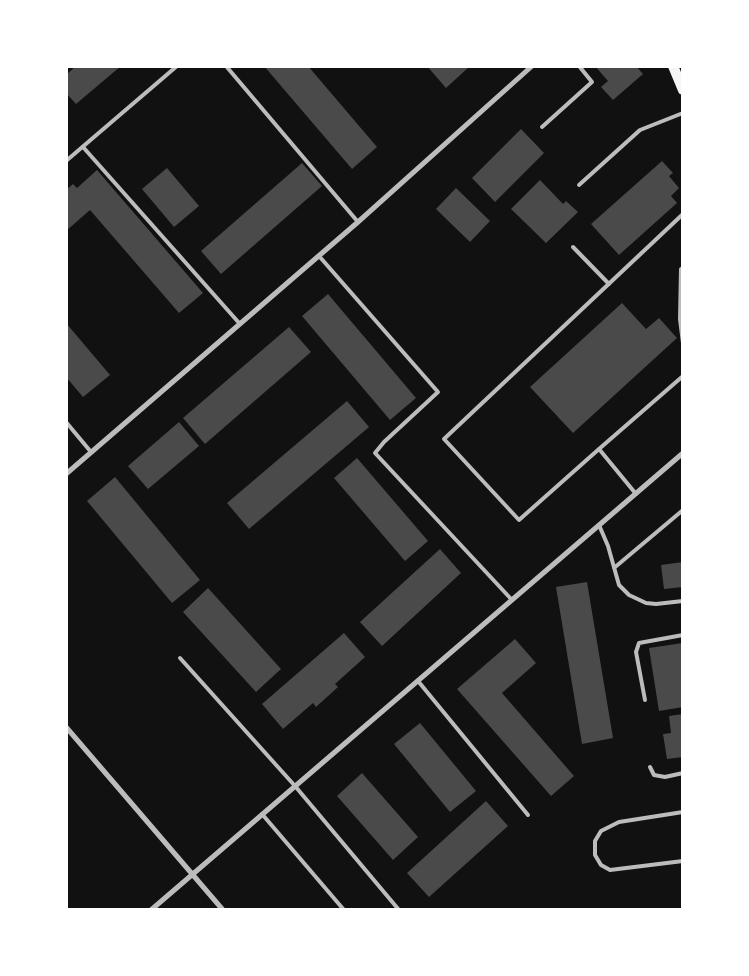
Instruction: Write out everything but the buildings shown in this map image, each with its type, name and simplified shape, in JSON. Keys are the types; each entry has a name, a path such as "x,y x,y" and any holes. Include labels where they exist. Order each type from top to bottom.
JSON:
{"main road":[{"path":"673,66 683,90"}],"street":[{"path":"66,474 358,222 532,66"},
{"path":"151,910 683,453"},
{"path":"66,727 223,910"}],"lane":[{"path":"66,161 177,66"},
{"path":"226,66 358,222"},
{"path":"542,126 592,82 579,66"},
{"path":"579,184 640,130 683,113"},
{"path":"83,147 240,324"},
{"path":"683,214 444,439 519,520 683,376"},
{"path":"573,247 609,284"},
{"path":"319,256 438,392 384,442 376,453 512,600"},
{"path":"682,268 680,320 683,343"},
{"path":"66,422 91,452"},
{"path":"599,449 636,494"},
{"path":"614,568 683,510"},
{"path":"599,525 608,546 619,585 629,595 646,603 656,604 683,601"},
{"path":"645,700 636,652 639,643 683,636"},
{"path":"180,658 295,786 399,910"},
{"path":"418,681 528,815"},
{"path":"650,767 654,775 665,777 683,774"},
{"path":"683,812 619,822 601,831 595,841 595,855 601,865 610,870 683,861"},
{"path":"262,814 344,910"}]}
